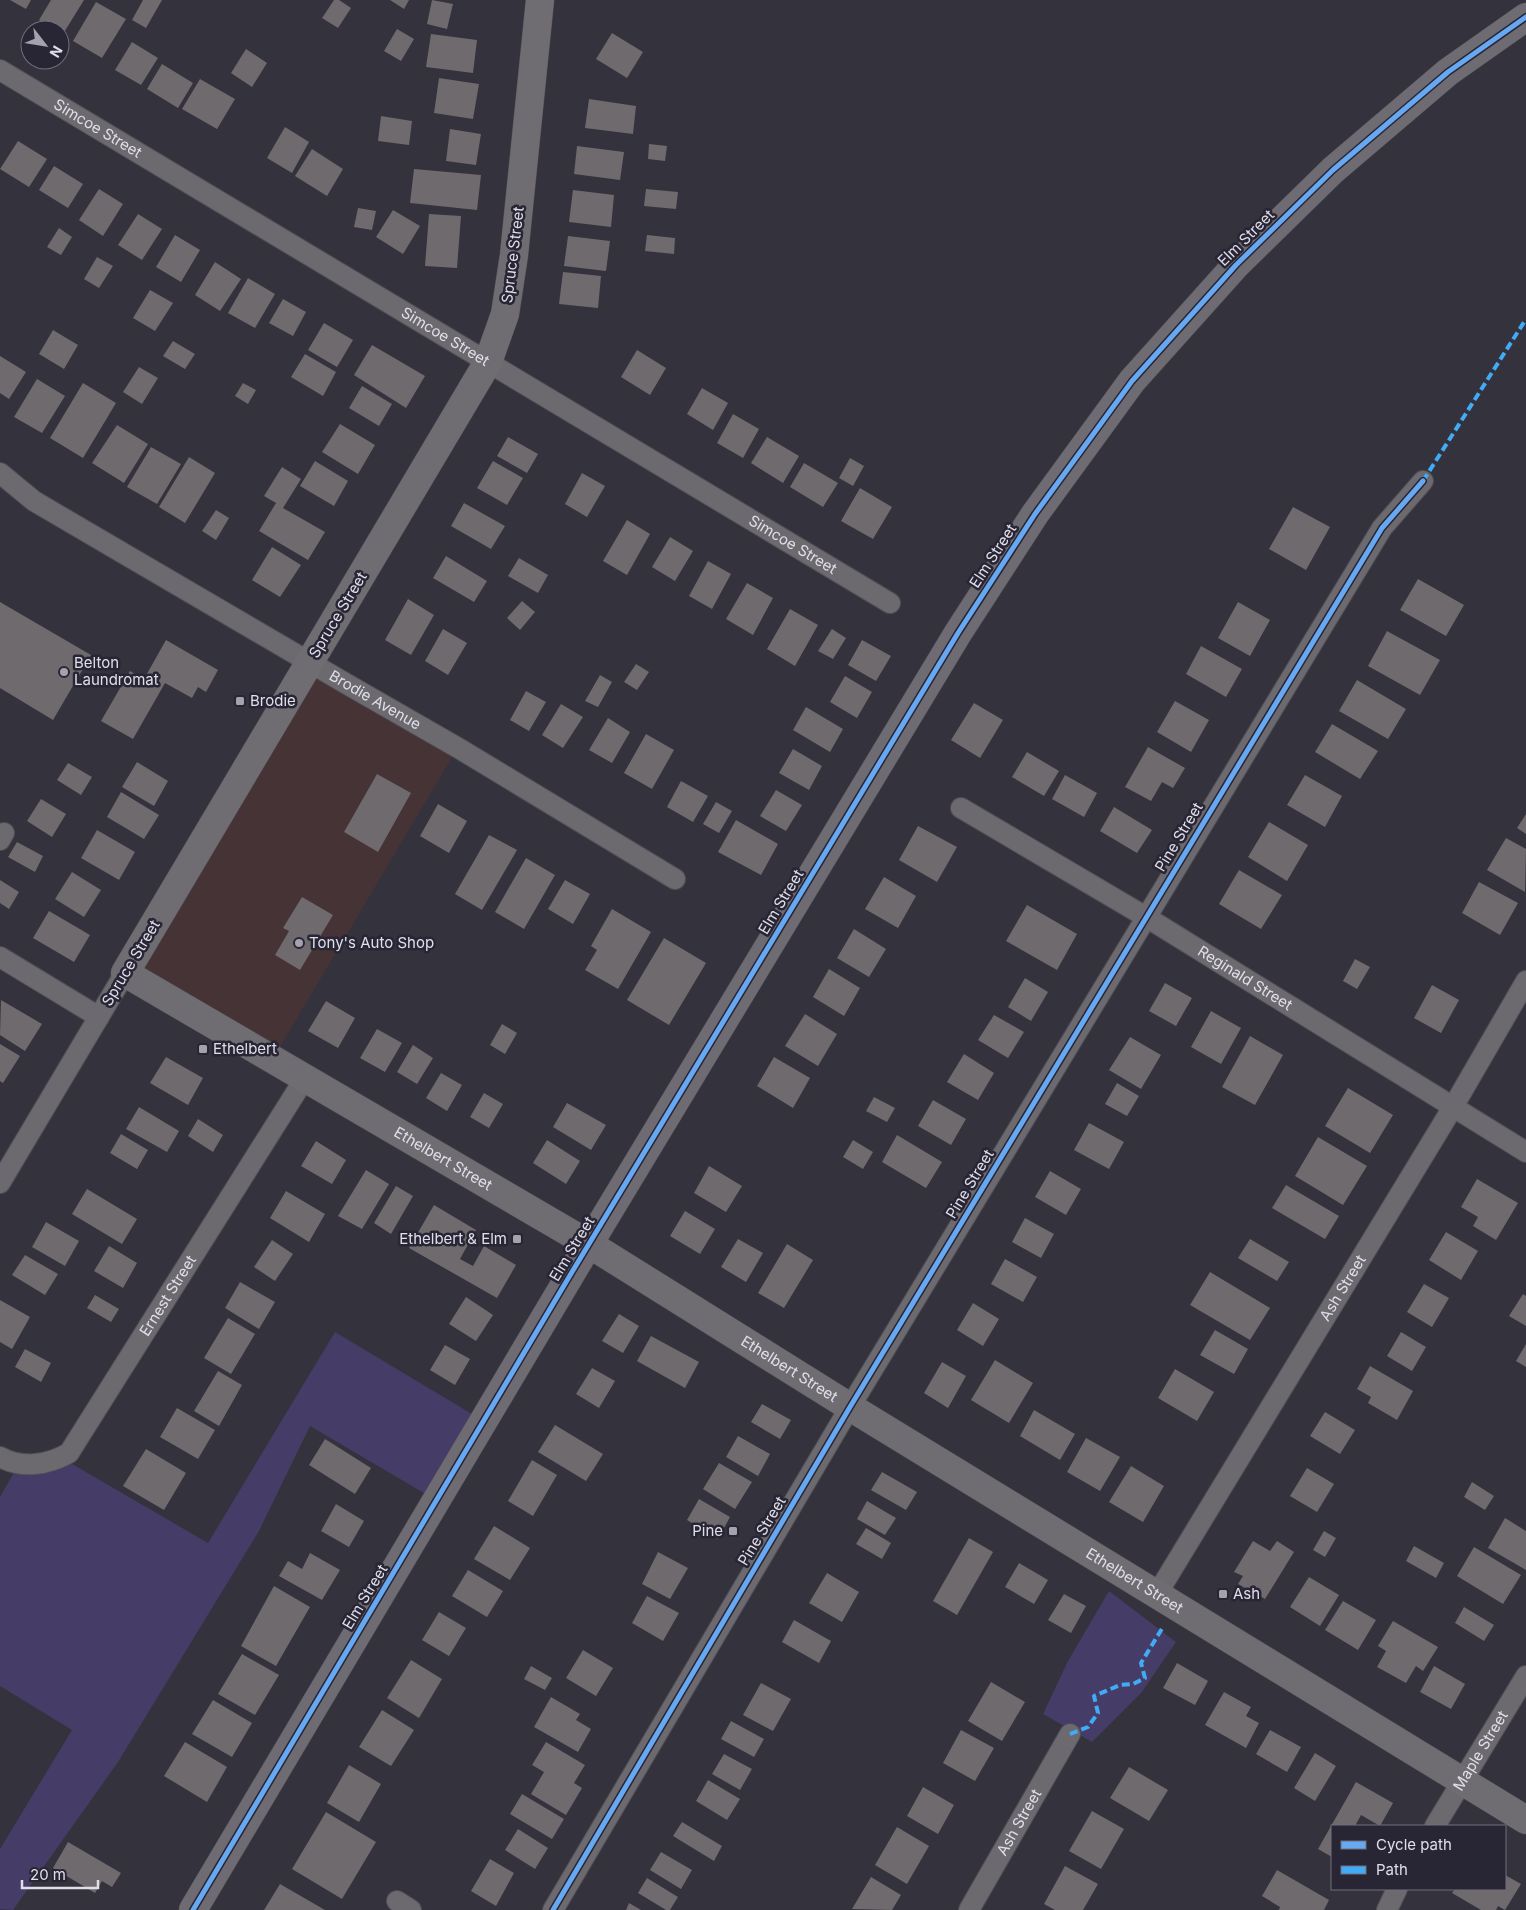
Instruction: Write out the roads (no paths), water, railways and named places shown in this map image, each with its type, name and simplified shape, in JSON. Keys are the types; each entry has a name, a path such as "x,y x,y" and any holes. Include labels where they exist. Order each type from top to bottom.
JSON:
{"main road":[{"path":"1448,72 1522,0"},
{"name":"Elm Street","path":"193,1910 589,1244 958,633 1035,514 1132,381 1236,265 1333,170 1448,72 1526,17"}],"street":[{"name":"Spruce Street","path":"0,1183 488,362 505,314 514,255 540,0"},
{"name":"Simcoe Street","path":"0,70 890,603"},
{"name":"Brodie Avenue","path":"0,473 40,504 460,749 675,879"},
{"name":"Pine Street","path":"552,1910 850,1407 1382,528 1423,481"},
{"name":"Reginald Street","path":"961,808 1146,917 1526,1152"},
{"path":"0,957 99,1017"},
{"name":"Ethelbert Street","path":"125,973 589,1244 850,1407 1526,1820"},
{"name":"Ash Street","path":"1157,1594 1453,1107 1526,981"},
{"name":"Ernest Street","path":"0,1457 26,1465 53,1462 69,1453 305,1078"},
{"name":"Maple Street","path":"1437,1825 1526,1676"},
{"name":"Ash Street","path":"969,1910 1070,1734"},
{"path":"1387,1910 1397,1890"}],"place":[{"name":"Belton Laundromat","path":"64,672"},
{"name":"Brodie","path":"240,701"},
{"name":"Tony's Auto Shop","path":"299,943"},
{"name":"Ethelbert","path":"203,1049"},
{"name":"Ethelbert & Elm","path":"517,1239"},
{"name":"Pine","path":"733,1531"},
{"name":"Ash","path":"1223,1594"}]}
